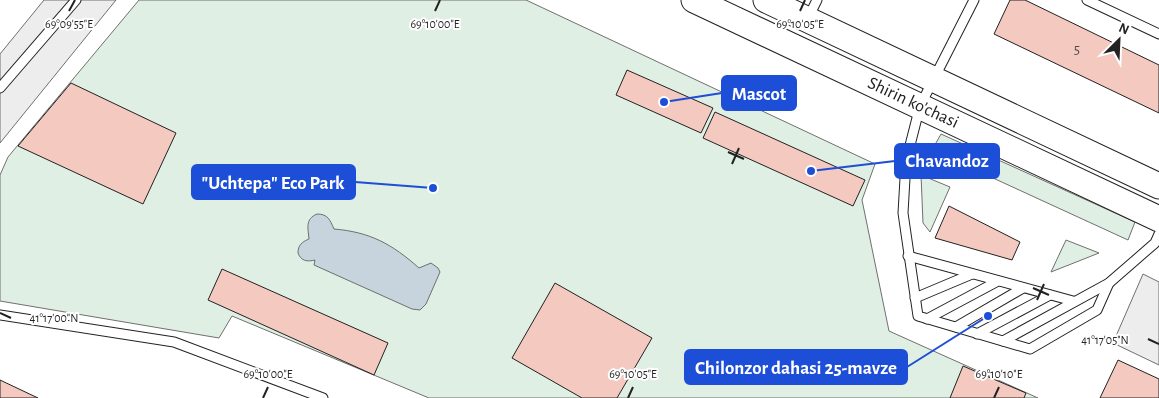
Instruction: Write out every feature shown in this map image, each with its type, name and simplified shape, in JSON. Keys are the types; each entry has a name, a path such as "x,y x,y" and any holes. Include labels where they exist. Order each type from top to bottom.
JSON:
{"main road":[{"name":"Shirin ko'chasi","path":"694,0 1159,219"},
{"name":"Shirin ko'chasi","path":"766,0 812,10 933,79 1159,186"}],"lane":[{"path":"0,88 76,0"},
{"path":"974,0 920,106 906,161 902,213 918,316 1030,349 1097,310 1109,282"},
{"path":"1087,0 1159,34"},
{"path":"1003,341 1109,282 1155,243 1159,234"},
{"path":"908,256 1073,301"},
{"path":"915,298 972,274"},
{"path":"927,319 998,281"},
{"path":"956,328 1023,288"},
{"path":"977,334 1050,295"},
{"path":"0,315 174,342 323,398"}],"green space":[{"path":"139,0 526,0 875,164 862,200 889,331 1038,398 429,398 232,316 219,338 0,301 0,175 8,157"},
{"path":"941,134 1135,222 1128,240 932,150"},
{"path":"921,175 950,187 930,232 923,223"},
{"path":"1066,240 1099,253 1051,272"}],"shaded area":[{"path":"44,0 116,0 0,143 0,54"},
{"path":"317,214 326,216 334,229 370,236 390,246 419,268 431,263 438,268 440,272 426,304 420,310 412,309 314,265 315,260 307,261 299,256 300,246 309,239 309,221"},
{"path":"1143,274 1159,282 1159,365 1113,343"}],"building":[{"path":"1010,0 1025,0 1159,65 1159,113 994,34"},
{"path":"627,70 713,108 701,133 616,95"},
{"path":"71,83 176,133 143,204 18,146"},
{"path":"715,112 865,180 853,206 703,138"},
{"path":"949,206 1020,242 1012,260 935,238"},
{"path":"222,269 388,343 374,375 208,300"},
{"path":"555,283 652,338 617,398 582,398 512,358"},
{"path":"1118,360 1159,379 1159,398 1100,398"},
{"path":"963,366 1026,393 1024,398 950,398"},
{"path":"0,380 38,398 0,398"}],"place":[{"name":"Mascot","path":"664,102"},
{"name":"Chavandoz","path":"811,171"},
{"name":"\"Uchtepa\" Eco Park","path":"433,188"},
{"name":"Chilonzor dahasi 25-mavze","path":"988,316"}]}
